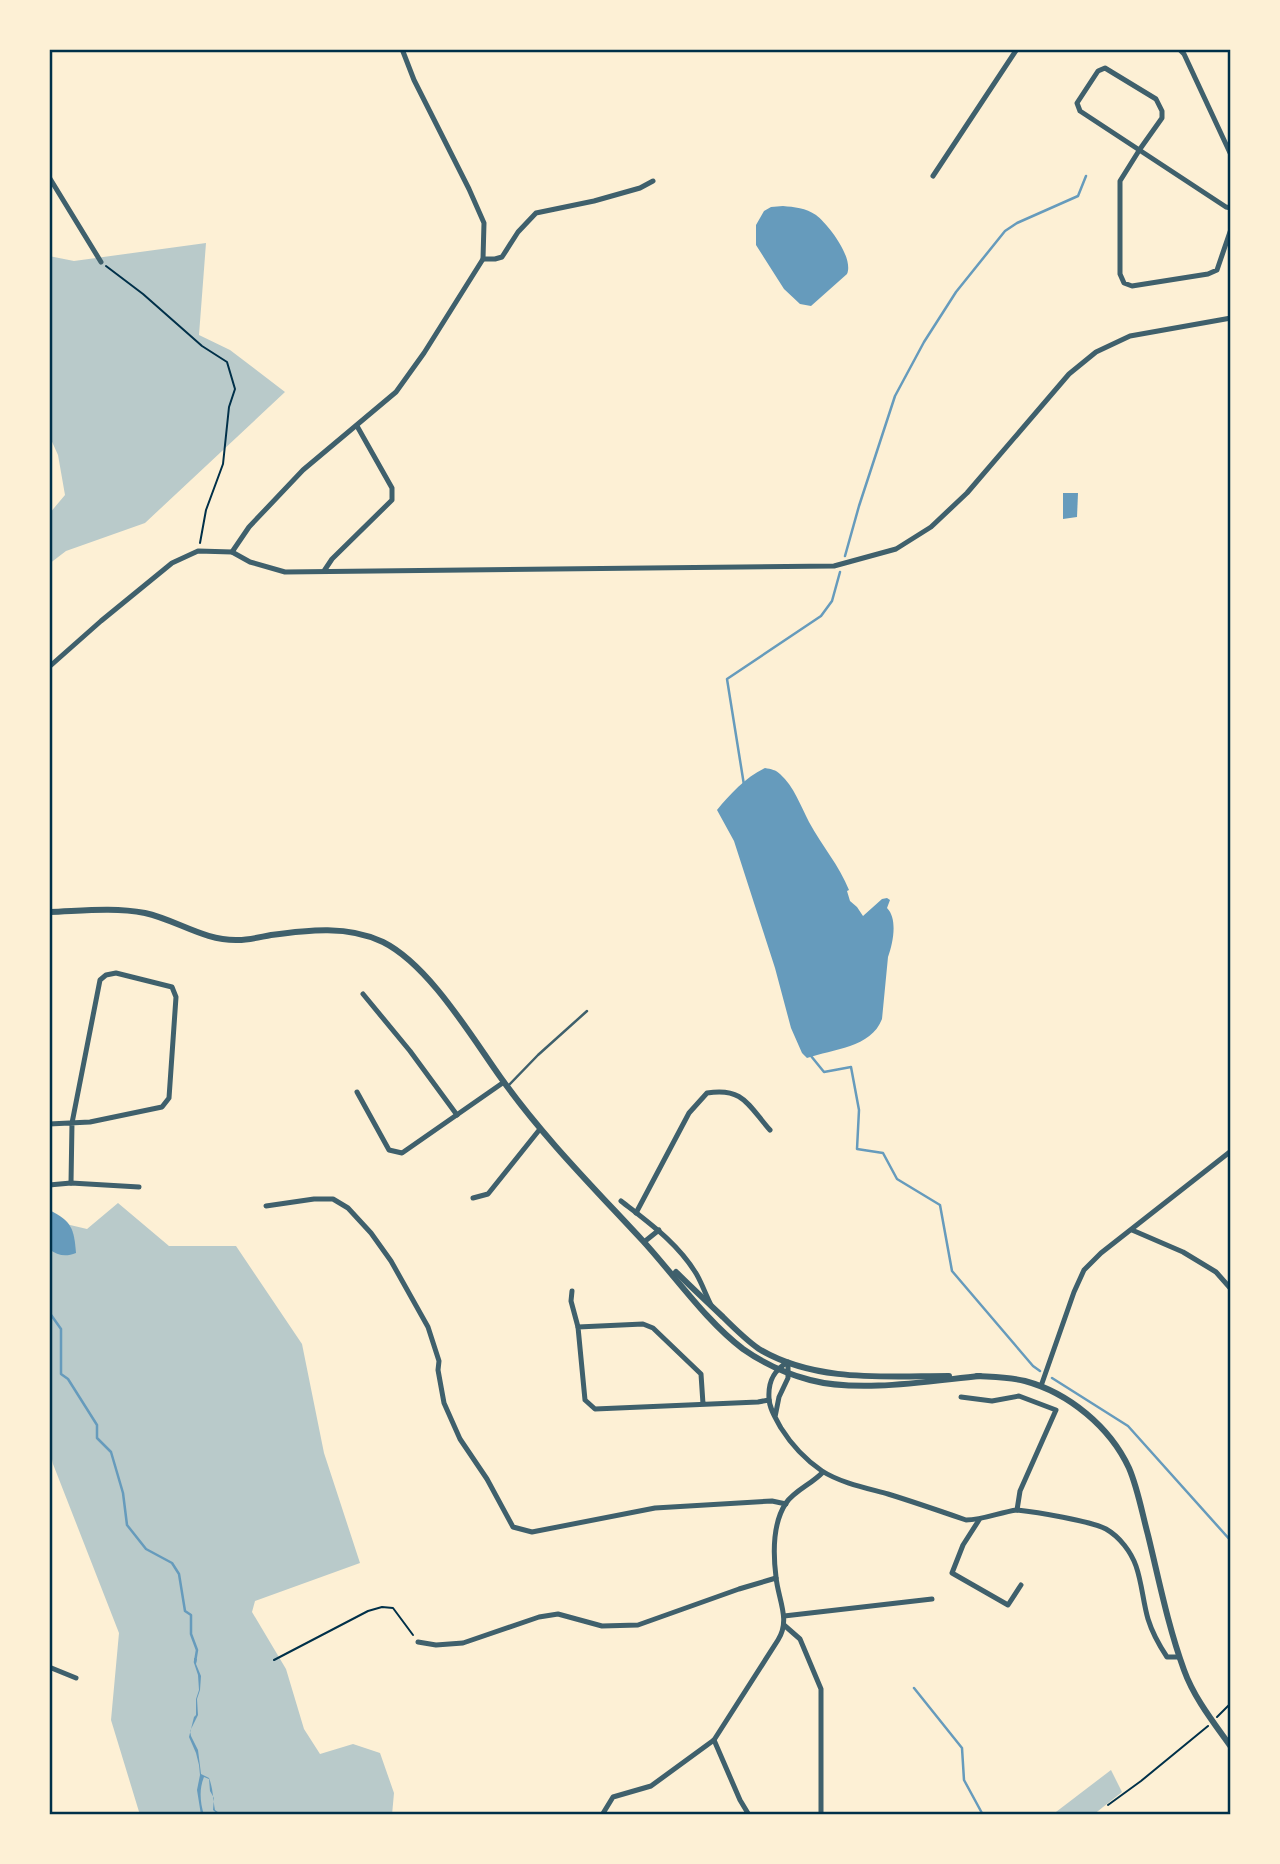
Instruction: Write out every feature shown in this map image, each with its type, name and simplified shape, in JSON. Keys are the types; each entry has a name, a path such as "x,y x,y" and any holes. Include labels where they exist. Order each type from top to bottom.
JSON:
{"street":[{"path":"232,552 249,527 303,470 396,392 483,259 484,223 414,80 402,49"},
{"path":"933,176 1017,49"},
{"path":"1179,49 1184,54 1231,155"},
{"path":"1231,208 1226,207 1140,149 1080,111 1077,103 1098,71 1105,68 1156,99 1163,110 1162,118 1140,149 1119,189 1120,274 1124,284 1132,286 1208,274 1217,270 1231,229"},
{"path":"49,177 101,262"},
{"path":"483,259 502,257 518,232 536,212 594,201 640,188 653,181"},
{"path":"49,667 172,564 198,551 232,552 250,562 285,572 834,566 896,549 931,527 967,493 1069,374 1096,352 1130,336 1231,318"},
{"path":"324,571 332,559 392,500 392,488 357,426"},
{"path":"49,912 118,909 148,914 213,938 237,940 324,929 355,933 381,941 404,954 426,977 563,1156 644,1242 722,1331 745,1350 788,1373 811,1381 839,1385 870,1386 980,1376"},
{"path":"49,1124 72,1123 90,1122 162,1107 169,1098 176,997 172,987 116,973 106,975 100,980 72,1123 71,1183"},
{"path":"363,994 410,1051 457,1115"},
{"path":"357,1092 388,1150 402,1153 506,1084"},
{"path":"636,1213 689,1113 707,1093 722,1090 738,1094 770,1130"},
{"path":"473,1198 488,1194 540,1129"},
{"path":"1041,1386 1084,1270 1101,1253 1231,1151"},
{"path":"49,1185 71,1183 139,1187"},
{"path":"266,1206 332,1199 348,1208 371,1233 391,1261 428,1327 439,1361 444,1403 460,1439 488,1479 513,1527 532,1532 655,1508 772,1501 786,1504"},
{"path":"621,1201 659,1230 677,1249 697,1275 713,1308"},
{"path":"644,1242 659,1230"},
{"path":"1132,1230 1183,1252 1216,1272 1231,1289"},
{"path":"644,1242 742,1336 759,1349 788,1362 817,1371 846,1375 1006,1377 1041,1386 1084,1412 1116,1446 1128,1467 1137,1491 1179,1657 1193,1690 1231,1747"},
{"path":"572,1291 571,1301 578,1326 585,1400 595,1409 758,1402 769,1399"},
{"path":"578,1326 643,1324 653,1328 701,1374 703,1404"},
{"path":"788,1362 777,1368 772,1376 769,1399 771,1408 787,1437 823,1472 966,1520 979,1520 1017,1510 1106,1529 1130,1552 1137,1567 1148,1619 1158,1643 1167,1657 1179,1657"},
{"path":"775,1417 779,1397 788,1378 788,1362"},
{"path":"961,1397 992,1401 1018,1396 1056,1410 1020,1491 1017,1510"},
{"path":"602,1815 613,1797 651,1786 714,1740 782,1634 784,1616 776,1578 776,1529 786,1504 823,1472"},
{"path":"979,1520 963,1545 952,1573 1008,1605 1021,1585"},
{"path":"418,1642 436,1645 463,1643 539,1617 558,1614 602,1626 638,1625 776,1578"},
{"path":"784,1616 932,1599"},
{"path":"784,1625 800,1639 821,1689 821,1815"},
{"path":"49,1667 76,1678"},
{"path":"714,1740 749,1815"}],"lane":[{"path":"506,1084 587,1011"}],"path":[{"path":"101,262 143,294 202,346 227,362 235,389 229,407 223,464 206,510 198,551"},
{"path":"274,1660 368,1611 382,1607 393,1608 418,1642"},
{"path":"1108,1805 1141,1782 1213,1722 1231,1703"}],"shaded area":[{"path":"206,243 199,335 230,350 285,392 145,523 66,551 49,564 49,514 65,495 58,455 49,435 49,256 74,261"},
{"path":"118,1203 169,1246 236,1246 302,1344 324,1453 360,1563 255,1601 252,1612 286,1669 304,1729 320,1754 353,1744 380,1753 394,1793 392,1815 140,1815 111,1720 119,1633 53,1464 49,1445 49,1220 87,1229"},
{"path":"1111,1770 1122,1792 1093,1815 1052,1815"}],"water":[{"path":"783,206 804,209 816,215 833,234 847,259 847,274 811,306 800,304 784,289 756,245 756,225 764,211"},
{"path":"1063,493 1078,493 1077,517 1063,519"},
{"path":"765,768 777,772 789,784 845,881 850,901 863,916 882,899 890,900 887,908 894,931 888,957 882,1019 877,1029 860,1042 807,1058 791,1028 775,968 734,841 717,810 739,786"},
{"path":"49,1210 67,1222 74,1238 76,1253 62,1255 49,1249"},
{"path":"194,1658 197,1659 196,1664 201,1676 200,1690 197,1699 198,1715 191,1729 196,1715 196,1699 199,1690"},
{"path":"190,1732 198,1750 201,1774 209,1778 212,1790 213,1796 209,1779 204,1777 201,1796 204,1815 201,1815 197,1790 199,1765 189,1737"}],"waterway":[{"path":"845,556 895,396 924,342 956,292 1005,231 1078,196 1086,176"},
{"path":"744,785 727,679 821,616 832,601 840,572"},
{"path":"812,1053 811,1056 824,1072 851,1067 859,1110 857,1149 883,1153 897,1179 940,1205 952,1271 1040,1371"},
{"path":"49,1312 61,1329 61,1374 68,1379 97,1425 97,1438 111,1452 123,1493 127,1525 146,1549 172,1563 179,1574 185,1611 191,1615 191,1634 197,1650 195,1662"},
{"path":"1052,1378 1128,1426 1231,1541"},
{"path":"914,1688 962,1748 964,1780 983,1815"}]}
